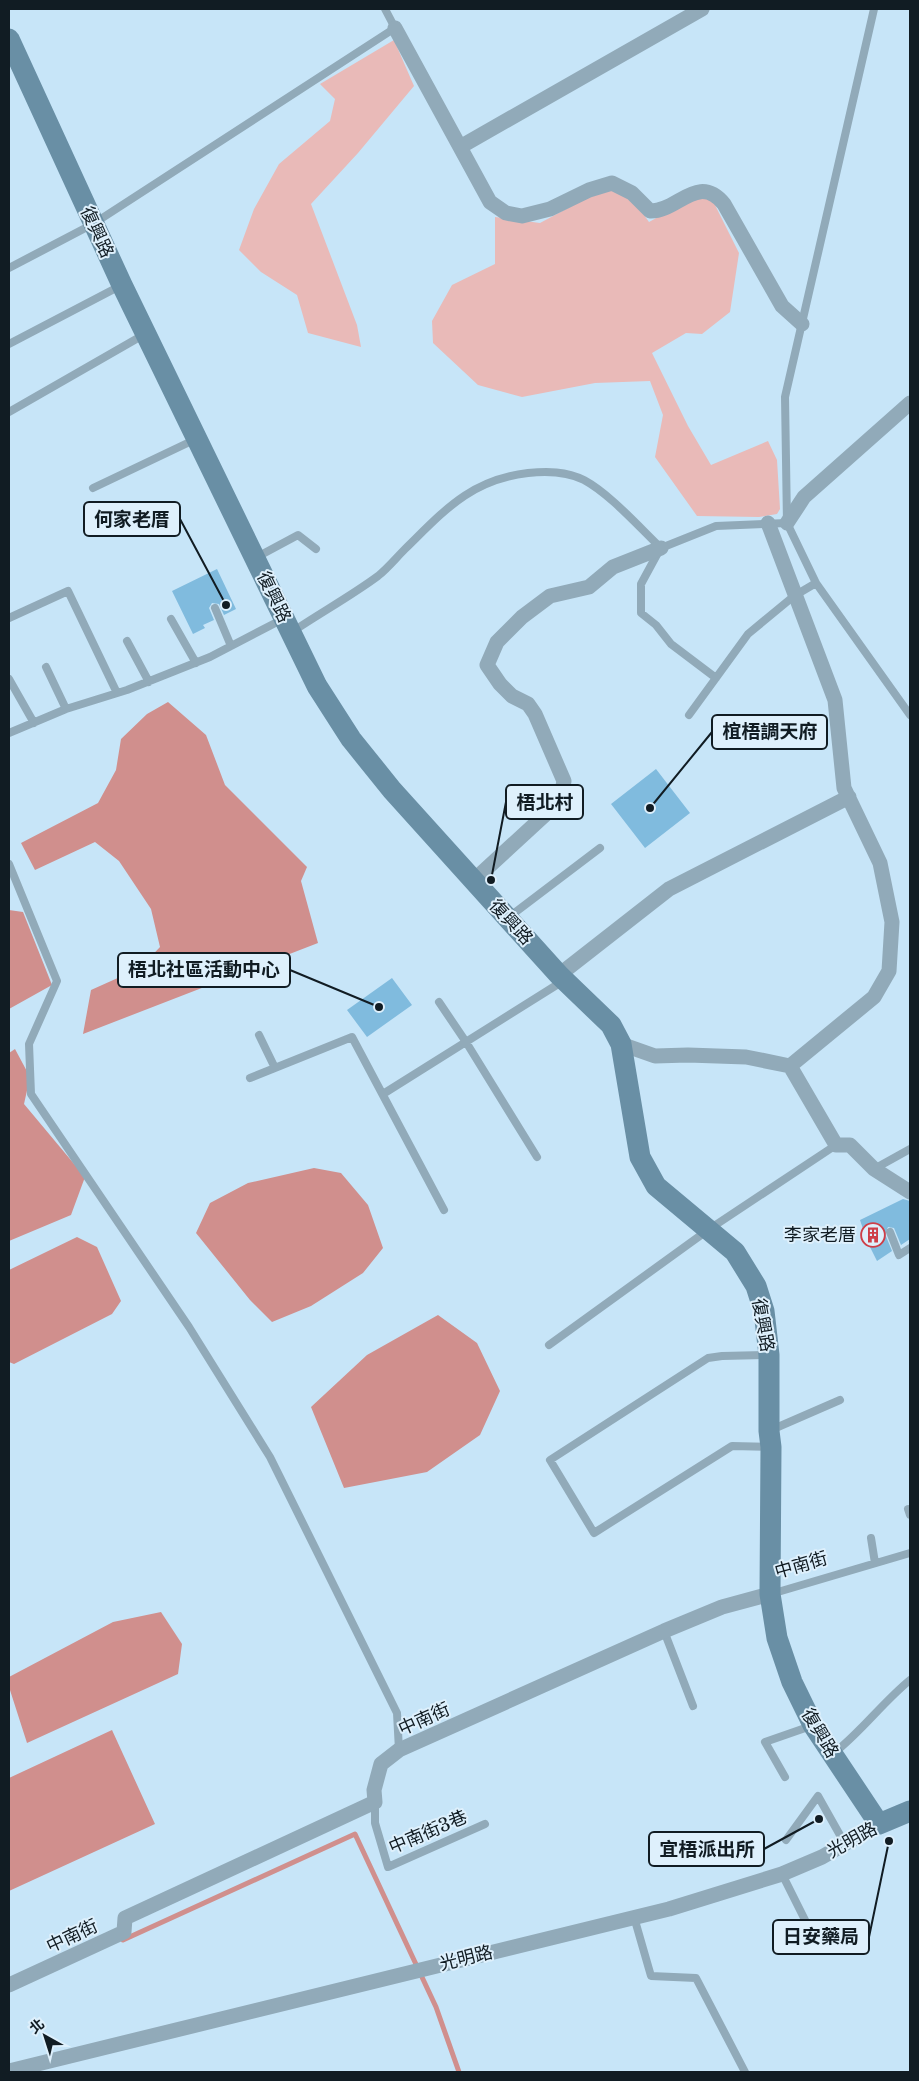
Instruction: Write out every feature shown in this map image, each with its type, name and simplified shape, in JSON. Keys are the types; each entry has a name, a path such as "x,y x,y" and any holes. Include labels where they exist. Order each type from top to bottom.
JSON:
{"street":[{"path":"460,148 702,9"},
{"path":"396,28 490,202 506,213 522,216 550,209 589,190 612,183 632,193 650,211 658,211 685,196 700,191 716,195 724,204 782,306 802,324"},
{"name":"復興路","path":"9,39 18,65 122,285 318,686 351,739 392,790 562,977 611,1025 621,1044 640,1156 656,1186 735,1252 756,1286 764,1311 769,1355 770,1594 777,1638 792,1682 813,1725 879,1824"},
{"path":"786,522 804,497 910,404"},
{"path":"768,523 794,596 806,621 836,700 844,788 880,863 892,922 889,972 874,997 790,1066"},
{"path":"474,881 560,801 564,780 535,714 528,704 512,696 487,665 498,642 522,617 550,596 589,587 613,567 661,548"},
{"path":"562,977 669,889 849,798"},
{"path":"621,1044 655,1056 746,1057 790,1066 836,1145 850,1145 874,1169 910,1192"},
{"name":"中南街","path":"9,1986 124,1932 125,1918 375,1802 374,1790 381,1764 399,1750 664,1631 722,1607 770,1594"},
{"name":"光明路","path":"9,2071 669,1909 782,1874 822,1857 879,1824 910,1811"}],"lane":[{"path":"9,268 93,224 396,28 385,9"},
{"path":"874,9 785,396 786,522 816,583 910,715"},
{"path":"9,344 122,285"},
{"path":"9,412 147,333"},
{"path":"93,488 196,439"},
{"path":"9,733 66,709 149,682 231,646 288,625 378,575 428,526 462,497 480,485 515,475 544,471 565,473 584,480 606,496 661,548"},
{"path":"716,678 671,644 656,625 641,613 641,584 661,548 716,526 786,522"},
{"path":"255,558 298,535 316,549"},
{"path":"690,715 748,634 794,596 816,583"},
{"path":"9,618 68,591 117,693"},
{"path":"215,608 231,646"},
{"path":"171,619 196,663"},
{"path":"127,641 149,682"},
{"path":"46,667 66,709"},
{"path":"9,679 34,723"},
{"path":"508,918 600,848"},
{"path":"9,864 57,981 29,1044 31,1094 189,1327 270,1457 397,1713 399,1750"},
{"path":"383,1094 466,1042 562,977"},
{"path":"440,1002 537,1157"},
{"path":"260,1035 275,1068"},
{"path":"250,1078 352,1037 444,1210"},
{"path":"549,1345 708,1230 836,1145"},
{"path":"874,1169 910,1149"},
{"path":"890,1232 899,1255 910,1248"},
{"path":"769,1355 708,1358 550,1460 594,1533 732,1446 770,1439 840,1400"},
{"path":"871,1538 876,1563"},
{"name":"中南街","path":"770,1594 910,1553"},
{"path":"664,1631 693,1706"},
{"path":"832,1755 855,1736 896,1691 910,1680"},
{"path":"785,1777 765,1742 813,1725"},
{"path":"786,1840 818,1796 845,1844"},
{"name":"中南街3巷","path":"375,1802 375,1823 388,1867 485,1824"},
{"path":"782,1874 809,1928 828,1937"},
{"path":"634,1917 651,1976 696,1978 745,2072"}],"shaded area":[{"path":"394,40 414,86 358,153 311,204 357,325 361,347 308,333 297,295 261,272 239,250 254,209 279,164 330,121 335,99 320,84"},
{"path":"613,190 630,195 649,222 700,194 712,199 739,253 730,312 702,334 686,333 652,353 688,426 711,465 768,441 777,460 780,509 777,514 759,517 697,516 655,457 663,415 650,381 595,383 522,397 478,385 433,343 432,321 452,285 495,264 495,217 540,223 598,192"},
{"path":"168,702 206,735 225,785 307,867 301,881 318,943 83,1034 91,990 140,968 160,947 151,909 119,861 95,842 35,870 21,843 98,803 116,770 121,739 147,714"},
{"path":"9,910 23,912 52,985 9,1009"},
{"path":"15,1049 30,1077 24,1104 85,1177 71,1215 9,1241 9,1053"},
{"path":"314,1168 341,1173 368,1205 383,1248 363,1273 311,1306 272,1322 250,1300 196,1233 210,1203 248,1183"},
{"path":"77,1237 97,1247 121,1301 112,1314 14,1364 9,1362 9,1270"},
{"path":"438,1315 477,1343 500,1391 480,1435 427,1472 344,1488 311,1407 367,1355"},
{"path":"161,1612 182,1644 178,1674 27,1743 9,1687 9,1677 113,1622"},
{"path":"112,1730 155,1824 9,1891 9,1778"}],"building":[{"path":"217,569 236,609 224,615 219,604 212,603 209,608 214,620 203,625 205,628 193,634 172,591"},
{"path":"656,769 690,813 645,848 611,804"},
{"path":"392,978 412,1005 367,1037 347,1010"},
{"name":"李家老厝","path":"903,1199 910,1201 910,1239 901,1245 894,1228 888,1227 885,1234 892,1251 877,1261 867,1241 860,1220"}],"waterway":[{"path":"123,1940 355,1834 436,2007 459,2072"}],"place":[{"name":"何家老厝","path":"226,605"},
{"name":"椬梧調天府","path":"650,808"},
{"name":"梧北村","path":"491,880"},
{"name":"梧北社區活動中心","path":"379,1007"},
{"name":"李家老厝","path":"873,1235"},
{"name":"宜梧派出所","path":"819,1819"},
{"name":"日安藥局","path":"889,1841"}]}
